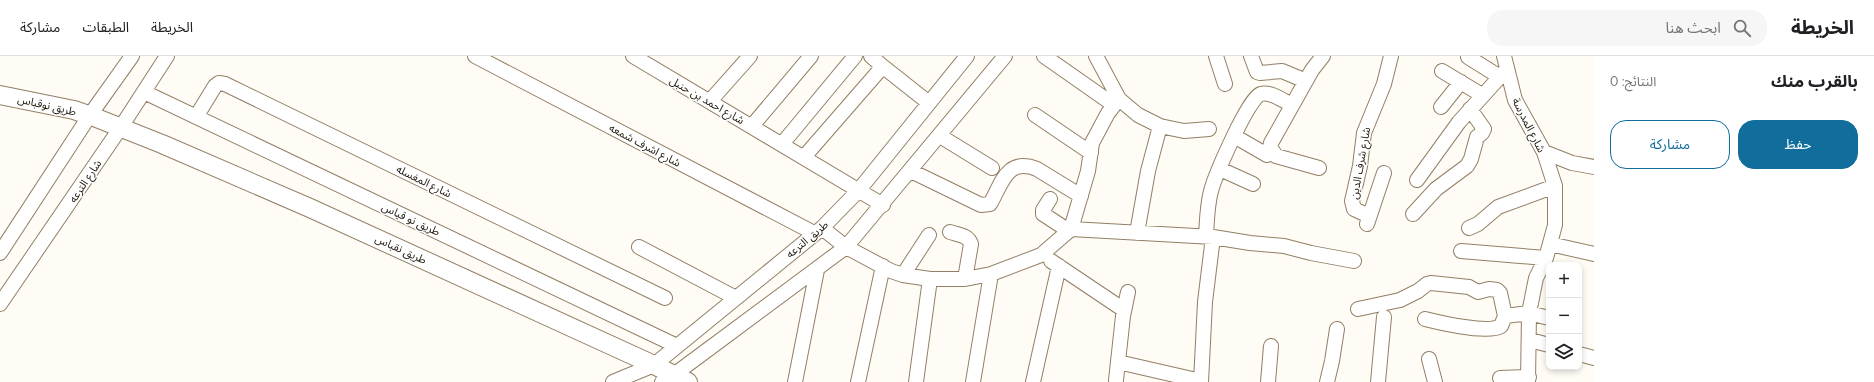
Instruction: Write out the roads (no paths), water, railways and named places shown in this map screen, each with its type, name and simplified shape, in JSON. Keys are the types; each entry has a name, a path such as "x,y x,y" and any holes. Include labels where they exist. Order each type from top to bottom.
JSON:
{"street":[{"path":"0,253 132,56"},
{"name":"شارع الترعه","path":"0,304 116,125 144,92 167,56"},
{"name":"شارع اشرف شمعه","path":"475,56 903,275 930,280 966,279 991,274 1041,255 1070,230"},
{"name":"شارع احمد بن حنبل","path":"633,56 883,205"},
{"path":"710,101 750,56"},
{"path":"752,126 811,56"},
{"path":"782,144 855,56"},
{"path":"675,379 846,246 883,205 1005,56"},
{"path":"1044,56 1138,115 1160,126 1184,131 1209,130"},
{"path":"1096,56 1117,102"},
{"path":"1216,56 1225,84"},
{"path":"1251,56 1257,72 1282,71 1306,81"},
{"path":"1269,149 1292,105 1323,56"},
{"name":"شارع شرف الدين","path":"1384,173 1368,220 1354,209 1352,201 1360,166 1364,133 1384,84 1391,56"},
{"path":"1417,180 1437,150 1504,67 1468,57"},
{"name":"طريق الترعه","path":"613,382 654,365 818,231 859,190 930,103 960,59"},
{"path":"876,61 930,103"},
{"path":"804,157 878,72 876,61"},
{"name":"شارع المدرسة","path":"1504,67 1515,100 1544,152 1555,186 1555,225 1546,258 1536,278 1529,313 1529,380"},
{"path":"1442,71 1482,95"},
{"path":"1442,107 1461,82"},
{"name":"شارع المغسله","path":"196,117 215,86 219,83 225,84 665,298"},
{"name":"طريق نو قياس","path":"144,92 678,346"},
{"path":"1118,362 1155,377 1201,382 1209,236 1207,213 1211,190 1234,136 1257,95 1266,93 1292,105"},
{"name":"طريق نوقباس","path":"0,95 57,106 92,116 116,125"},
{"path":"1070,230 1081,196 1092,143 1108,113 1117,102"},
{"path":"1413,214 1436,190 1464,169 1471,159 1477,137 1484,129 1470,109"},
{"path":"1035,115 1091,153"},
{"name":"طريق نقباس","path":"116,125 262,186 654,365 675,379"},
{"path":"1137,233 1148,171 1160,126"},
{"path":"940,136 992,168"},
{"path":"1234,136 1269,149 1276,156 1319,168"},
{"path":"1544,152 1572,163 1594,167"},
{"path":"911,171 981,205 990,204 1004,175 1010,170 1022,166 1029,166 1081,196"},
{"path":"1220,169 1253,184"},
{"path":"1469,228 1478,224 1498,207 1555,186"},
{"path":"1050,200 1043,214 1070,230 1209,236 1250,243 1284,246 1354,261"},
{"path":"950,232 966,237 971,244 966,279"},
{"path":"903,275 929,235"},
{"path":"1550,244 1594,254"},
{"path":"639,247 736,298"},
{"path":"1461,251 1546,258"},
{"path":"1041,255 1124,310"},
{"path":"858,382 883,266"},
{"path":"1033,382 1059,266"},
{"path":"795,382 817,270"},
{"path":"973,382 991,274"},
{"path":"916,382 930,280"},
{"path":"1358,309 1400,300 1418,291 1427,284 1469,287 1478,292 1494,289 1500,293 1505,316 1501,326 1493,328 1463,326 1425,319"},
{"path":"1116,380 1124,310 1128,292"},
{"path":"1505,316 1529,313 1546,317"},
{"path":"1378,382 1384,317"},
{"path":"1327,382 1332,362 1337,329"},
{"path":"1530,340 1546,344"},
{"path":"1268,382 1271,346"},
{"path":"1582,355 1594,358"},
{"path":"1429,359 1435,382"},
{"path":"1500,378 1529,380"}]}
